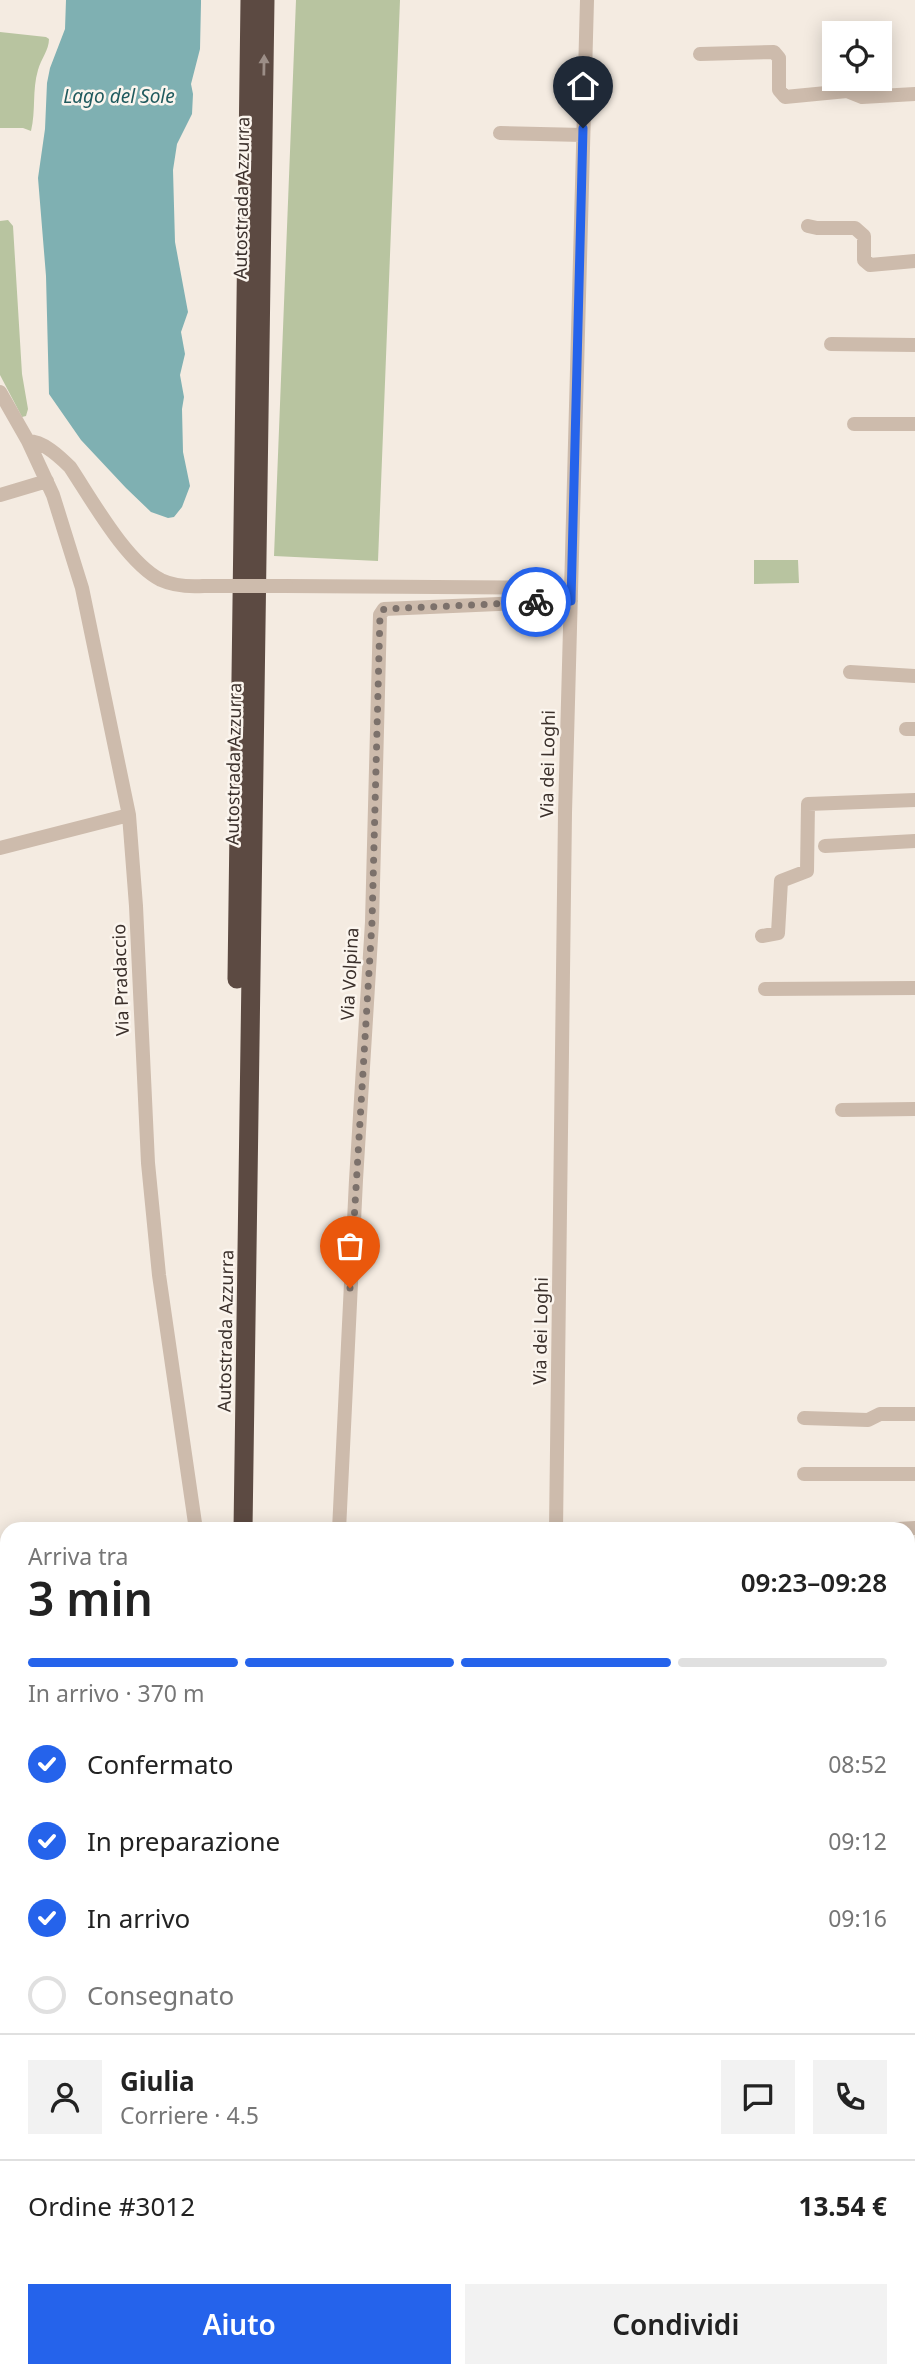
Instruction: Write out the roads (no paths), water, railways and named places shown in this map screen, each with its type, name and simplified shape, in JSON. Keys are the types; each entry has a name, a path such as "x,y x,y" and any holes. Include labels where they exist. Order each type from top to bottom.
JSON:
{"highway":[{"name":"Autostrada Azzurra","path":"230,1522 250,0"},
{"name":"Autostrada Azzurra","path":"243,1522 265,0"}],"street":[{"name":"Via dei Loghi","path":"556,1522 565,801 587,0"},
{"path":"700,54 776,53 780,60 779,90 785,97 847,91 862,97 915,94"},
{"path":"500,133 583,135"},
{"path":"808,226 817,229 855,228 864,236 864,260 870,265 915,261"},
{"path":"831,344 915,345"},
{"name":"Via Pradaccio","path":"0,392 28,441 53,495 82,589 129,815 148,1163 158,1263 195,1522"},
{"path":"855,424 915,424"},
{"path":"28,441 35,441 61,458 121,542 145,569 163,581 185,587 286,586 571,594"},
{"path":"0,495 47,481"},
{"name":"Via Volpina","path":"339,1522 372,922 380,615 384,609 571,594"},
{"path":"850,672 915,676"},
{"path":"762,936 778,933 781,881 807,871 808,804 915,800"},
{"path":"0,848 129,815"},
{"path":"825,846 915,841"},
{"path":"765,989 915,988"},
{"path":"842,1110 915,1109"},
{"path":"804,1418 868,1420 880,1414 915,1414"},
{"path":"804,1474 915,1476"},
{"path":"885,1487 885,1478 915,1476"},
{"path":"810,2378 815,2378"}],"water":[{"name":"Lago del Sole","path":"66,0 201,0 200,49 191,84 192,114 177,144 173,170 175,242 188,312 181,332 185,354 180,375 184,397 183,452 190,486 182,507 174,517 168,518 151,512 126,488 81,440 49,394 46,276 38,178 45,129 47,83 65,29"}]}
